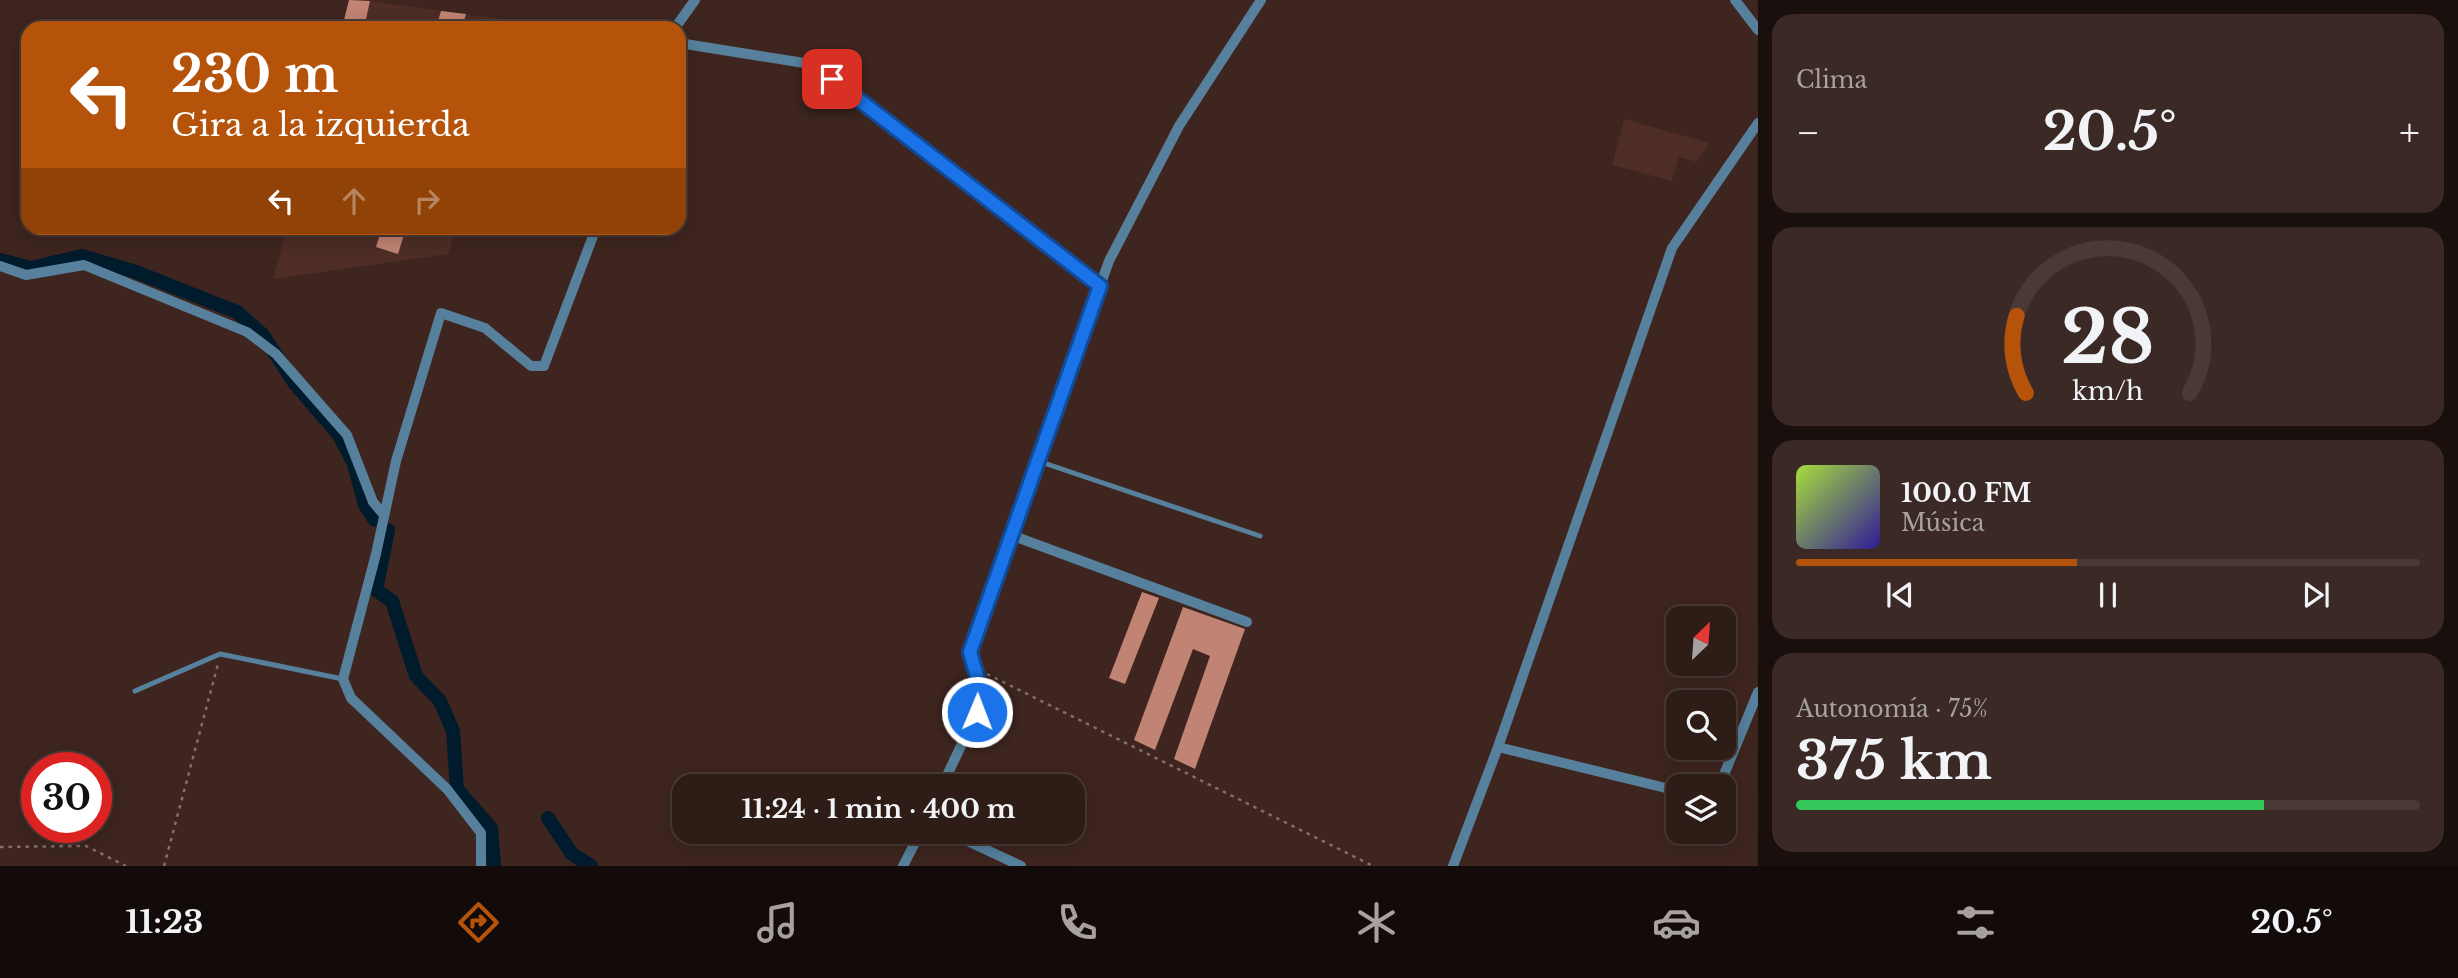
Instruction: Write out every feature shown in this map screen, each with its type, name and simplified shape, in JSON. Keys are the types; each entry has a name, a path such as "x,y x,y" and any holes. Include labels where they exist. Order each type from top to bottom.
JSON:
{"street":[{"path":"680,21 695,0"},
{"path":"948,774 977,712 980,687 970,652 1109,261 1179,126 1261,0"},
{"path":"1735,0 1758,30"},
{"path":"686,44 804,63 832,79 1100,286"},
{"path":"1453,866 1498,747 1672,248 1758,122"},
{"path":"481,866 481,833 447,789 351,698 343,679 396,461 441,313 485,328 531,366 544,366 593,235"},
{"path":"0,266 26,275 83,265 247,332 276,354 347,435 373,502 384,515"},
{"path":"1011,535 1247,622"},
{"path":"1724,774 1758,692"},
{"path":"1498,747 1666,788"},
{"path":"903,866 914,844"},
{"path":"974,844 1021,866"}],"lane":[{"path":"1038,461 1260,536"},
{"path":"135,691 220,654 343,679"}],"path":[{"path":"164,866 220,654"},
{"path":"974,668 1373,866"},
{"path":"0,847 86,846 126,866"}],"shaded area":[{"path":"349,0 361,0 515,21 344,21"},
{"path":"1624,119 1709,143 1697,162 1679,157 1672,181 1612,165"},
{"path":"285,235 454,235 448,254 273,279"}],"building":[{"path":"349,0 370,1 366,21 344,21"},
{"path":"441,11 466,14 464,21 438,21"},
{"path":"380,235 404,235 398,254 376,247"},
{"path":"1142,592 1159,598 1125,684 1109,678"},
{"path":"1183,607 1245,629 1195,769 1174,759 1210,656 1193,649 1155,750 1134,740"}],"waterway":[{"path":"0,260 31,268 82,256 136,272 237,312 263,335 295,384 339,435 354,464 365,505 375,520"},
{"path":"388,530 376,590 392,601 416,676 440,701 453,731 457,789 491,828 494,866"},
{"path":"548,818 572,854 591,866"}],"route":[{"path":"832,79 1100,286 970,652 980,687 977,712"}]}
